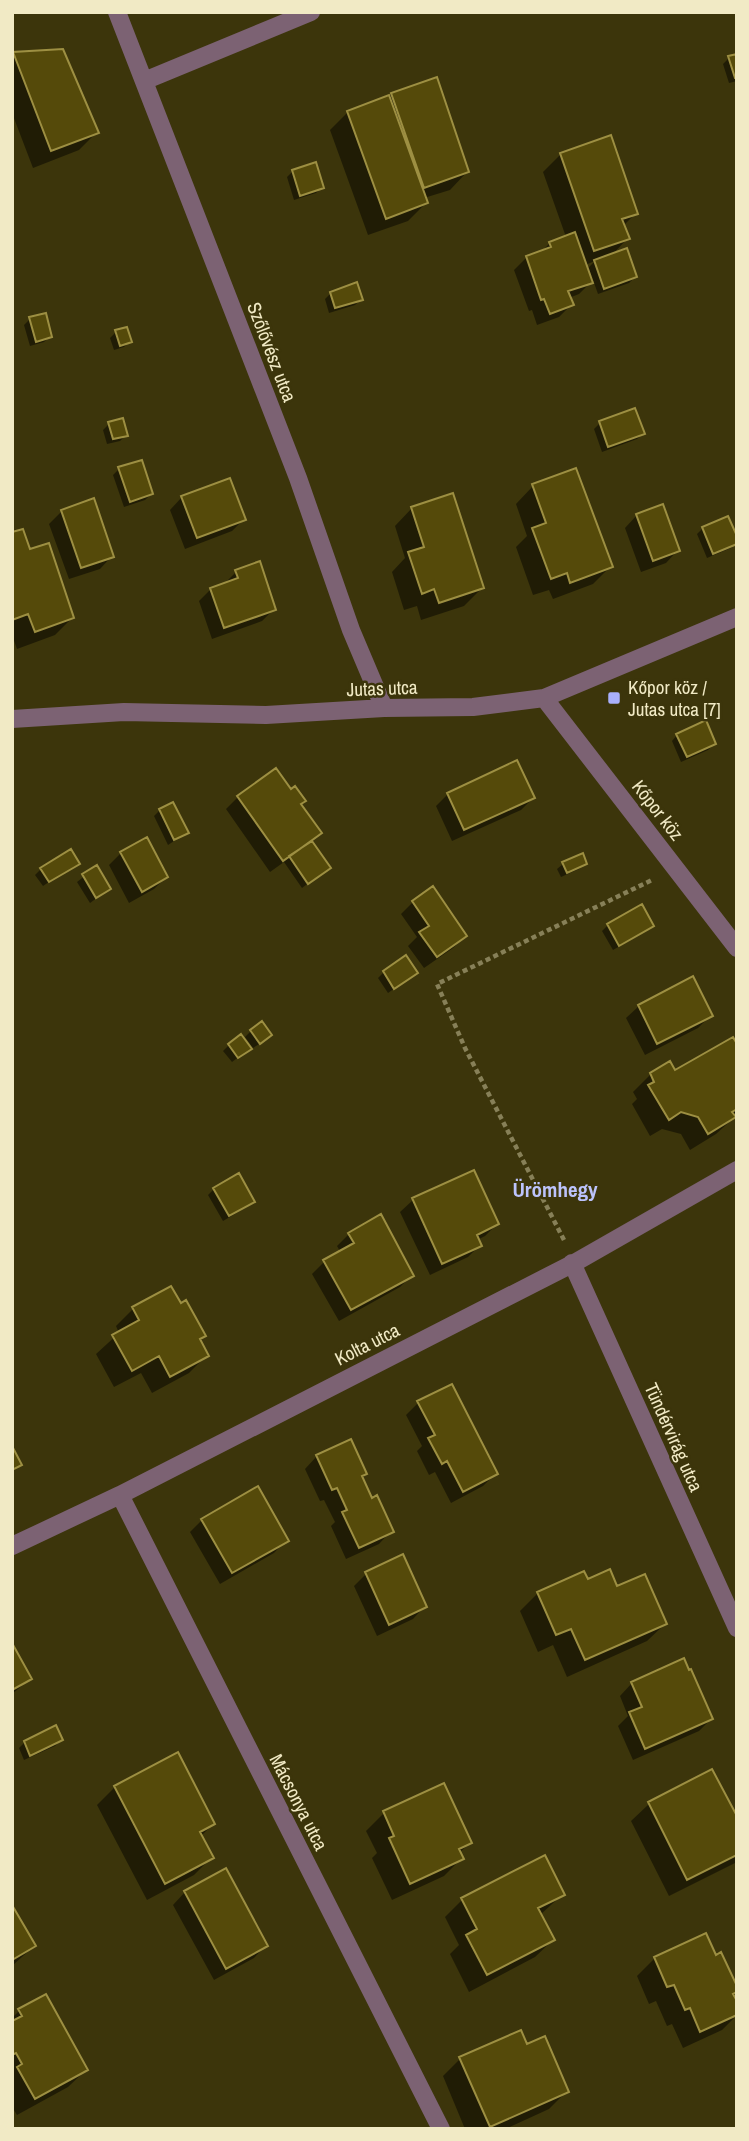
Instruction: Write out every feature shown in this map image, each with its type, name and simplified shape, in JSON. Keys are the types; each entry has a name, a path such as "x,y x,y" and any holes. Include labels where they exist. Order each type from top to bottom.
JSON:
{"street":[{"name":"Szőlővész utca","path":"117,12 298,478 351,630 384,708"},
{"path":"144,81 311,12"},
{"name":"Jutas utca","path":"12,719 124,712 265,715 384,708 473,707 544,698 737,617"},
{"name":"Kőpor köz","path":"544,698 737,948"},
{"name":"Kolta utca","path":"12,1546 120,1494 574,1262 737,1170"},
{"name":"Tündérvirág utca","path":"574,1262 737,1628"},
{"name":"Mácsonya utca","path":"120,1494 441,2129"}],"path":[{"path":"574,1262 465,1048 438,984 677,868"}],"building":[{"path":"63,49 99,133 51,151 13,52"},
{"path":"737,54 737,78 735,78 728,56"},
{"path":"437,77 469,172 424,188 391,93"},
{"path":"389,95 428,203 386,219 347,111"},
{"path":"611,135 638,214 622,219 630,239 594,251 560,153"},
{"path":"316,162 324,188 300,196 292,170"},
{"path":"575,232 593,283 568,291 574,305 550,314 544,299 541,300 526,256 551,247 549,242"},
{"path":"627,248 637,277 604,289 594,260"},
{"path":"357,282 363,300 335,308 330,292"},
{"path":"46,313 52,337 36,342 29,317"},
{"path":"127,327 132,342 120,346 115,330"},
{"path":"635,408 645,434 608,447 599,421"},
{"path":"123,418 128,436 113,439 108,422"},
{"path":"142,460 153,494 130,502 118,467"},
{"path":"576,468 613,567 570,583 567,573 551,579 532,528 546,523 532,484"},
{"path":"230,478 246,520 197,538 181,496"},
{"path":"453,493 484,588 439,603 434,589 422,594 408,552 424,547 411,507"},
{"path":"94,498 114,557 81,568 61,510"},
{"path":"663,504 680,551 653,561 636,514"},
{"path":"728,516 737,536 737,544 713,554 702,527"},
{"path":"23,529 30,549 49,543 74,618 35,632 28,614 12,620 12,532"},
{"path":"260,561 276,610 224,628 210,588 238,578 235,570"},
{"path":"706,720 716,744 687,757 676,734"},
{"path":"517,760 535,798 464,830 447,793"},
{"path":"276,768 291,789 295,786 306,801 301,804 322,833 283,861 237,796"},
{"path":"173,802 189,833 174,840 159,809"},
{"path":"147,837 168,877 142,892 120,852"},
{"path":"312,841 331,868 308,884 289,856"},
{"path":"71,849 80,864 49,882 40,868"},
{"path":"583,853 587,864 567,873 562,862"},
{"path":"97,865 111,889 96,898 82,874"},
{"path":"433,886 467,936 437,957 419,932 429,926 412,901"},
{"path":"642,904 654,926 619,946 607,924"},
{"path":"406,955 418,973 394,989 383,971"},
{"path":"693,976 713,1016 657,1044 638,1005"},
{"path":"262,1021 272,1035 260,1044 250,1030"},
{"path":"241,1034 252,1049 238,1058 228,1044"},
{"path":"733,1037 737,1044 737,1109 732,1112 736,1117 708,1134 698,1117 681,1112 669,1120 648,1085 654,1082 650,1073 670,1061 675,1070"},
{"path":"474,1170 499,1224 477,1235 482,1246 442,1264 412,1198"},
{"path":"239,1173 255,1202 229,1216 213,1188"},
{"path":"381,1214 414,1276 351,1310 323,1260 354,1243 348,1233"},
{"path":"171,1286 181,1303 186,1300 206,1336 200,1339 209,1356 170,1377 159,1356 132,1371 112,1335 139,1320 132,1307"},
{"path":"452,1384 498,1474 463,1492 447,1461 442,1464 428,1438 435,1435 417,1401"},
{"path":"351,1439 367,1474 362,1476 372,1498 377,1495 394,1532 359,1548 342,1512 347,1510 337,1488 332,1490 316,1455"},
{"path":"12,1446 22,1465 12,1470"},
{"path":"258,1486 289,1541 232,1573 201,1519"},
{"path":"403,1554 427,1607 389,1625 365,1572"},
{"path":"610,1569 617,1586 645,1574 667,1624 585,1660 571,1629 556,1635 537,1592 584,1571 588,1579"},
{"path":"12,1643 32,1679 12,1690"},
{"path":"684,1658 713,1719 645,1749 629,1712 642,1707 631,1682"},
{"path":"56,1725 63,1740 30,1756 24,1741"},
{"path":"178,1752 215,1824 200,1832 214,1858 165,1884 114,1786"},
{"path":"712,1769 737,1816 737,1855 687,1880 648,1802"},
{"path":"444,1783 472,1843 459,1849 464,1859 410,1884 389,1838 394,1836 383,1811"},
{"path":"545,1855 565,1895 538,1908 555,1940 487,1975 466,1935 477,1929 461,1898"},
{"path":"226,1868 268,1946 226,1969 184,1891"},
{"path":"12,1905 36,1946 12,1960"},
{"path":"706,1933 716,1955 721,1952 737,1986 737,1992 733,1994 737,2001 737,2015 700,2032 690,2008 685,2010 674,1985 667,1987 654,1957"},
{"path":"46,1994 88,2070 35,2099 17,2067 22,2064 16,2053 12,2055 12,2021 22,2016 18,2009"},
{"path":"521,2030 527,2044 545,2036 569,2092 490,2127 459,2057"}],"place":[{"name":"Kőpor köz / Jutas utca [7]","path":"614,698"}],"district":[{"name":"Ürömhegy","path":"555,1190"}]}
